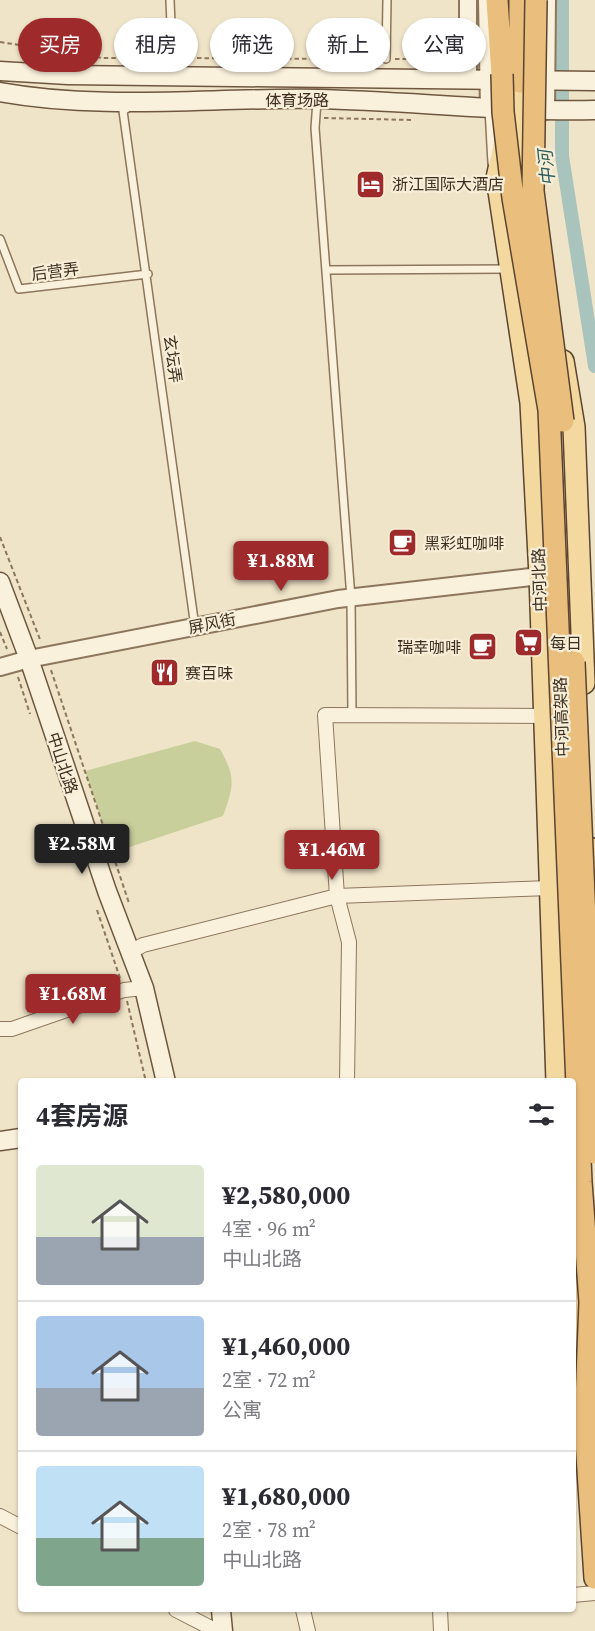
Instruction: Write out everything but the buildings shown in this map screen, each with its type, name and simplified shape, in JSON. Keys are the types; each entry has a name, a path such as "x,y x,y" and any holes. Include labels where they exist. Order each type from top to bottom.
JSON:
{"highway":[{"path":"497,0 509,76"},
{"name":"中河高架路","path":"502,0 509,76 503,112 513,198 549,410 580,1170 595,1365"},
{"path":"509,76 512,0"},
{"path":"509,76 520,0"},
{"name":"中河高架路","path":"536,0 533,191 543,280 563,406 595,1153"},
{"path":"590,1302 585,1425 595,1578"}],"main road":[{"name":"体育场路","path":"198,68 365,78 468,79 509,76 547,80 593,80"},
{"name":"体育场路","path":"0,71 68,75 114,71"},
{"name":"中河北路","path":"509,76 517,110 523,188 547,262 574,427 578,572 595,902"},
{"name":"体育场路","path":"0,92 47,99 136,103 317,99 517,110 546,116 593,110"},
{"name":"中河北路","path":"517,110 497,178 531,403 540,576 557,1078"},
{"name":"中山北路","path":"0,582 14,663 92,850 144,988 165,1078"},
{"path":"576,1106 595,1107"},
{"path":"576,1128 595,1127"},
{"path":"0,1141 18,1138"},
{"path":"0,1154 18,1151"},
{"path":"576,1309 595,1474"},
{"path":"221,1612 223,1631"}],"street":[{"path":"468,0 468,79"},
{"path":"487,0 509,76"},
{"path":"546,116 547,0"},
{"path":"489,109 509,76 547,31"},
{"name":"屏风街","path":"14,663 351,598 540,576"},
{"path":"347,1078 349,942 337,896 325,715 544,716"},
{"path":"130,952 143,945 337,896 550,888"},
{"path":"0,1029 12,1029 124,990 144,988"},
{"path":"0,1516 18,1525"},
{"path":"576,1595 595,1593"},
{"path":"180,1612 217,1631"},
{"path":"303,1612 308,1631"},
{"path":"440,1612 441,1631"}],"lane":[{"path":"170,0 171,18"},
{"path":"387,0 387,18"},
{"path":"365,72 365,78"},
{"path":"317,99 315,128 351,598 352,715"},
{"name":"玄坛弄","path":"136,103 123,111 148,274 195,627"},
{"path":"489,109 492,162 497,178"},
{"path":"542,178 543,143"},
{"path":"544,202 547,262"},
{"name":"后营弄","path":"0,238 19,289 148,274"},
{"path":"326,270 510,269"}],"path":[{"path":"0,42 114,59"},
{"path":"198,66 306,61"},
{"path":"0,632 14,663 33,720"},
{"path":"94,900 124,990 145,1078"}],"green space":[{"path":"195,741 220,749 229,767 232,782 223,816 112,853 85,771"}],"waterway":[{"name":"中河","path":"562,0 562,156 595,366"}],"place":[{"name":"浙江国际大酒店","path":"371,184"},
{"name":"黑彩虹咖啡","path":"403,543"},
{"name":"每日","path":"529,643"},
{"name":"瑞幸咖啡","path":"482,647"},
{"name":"赛百味","path":"164,673"}]}
